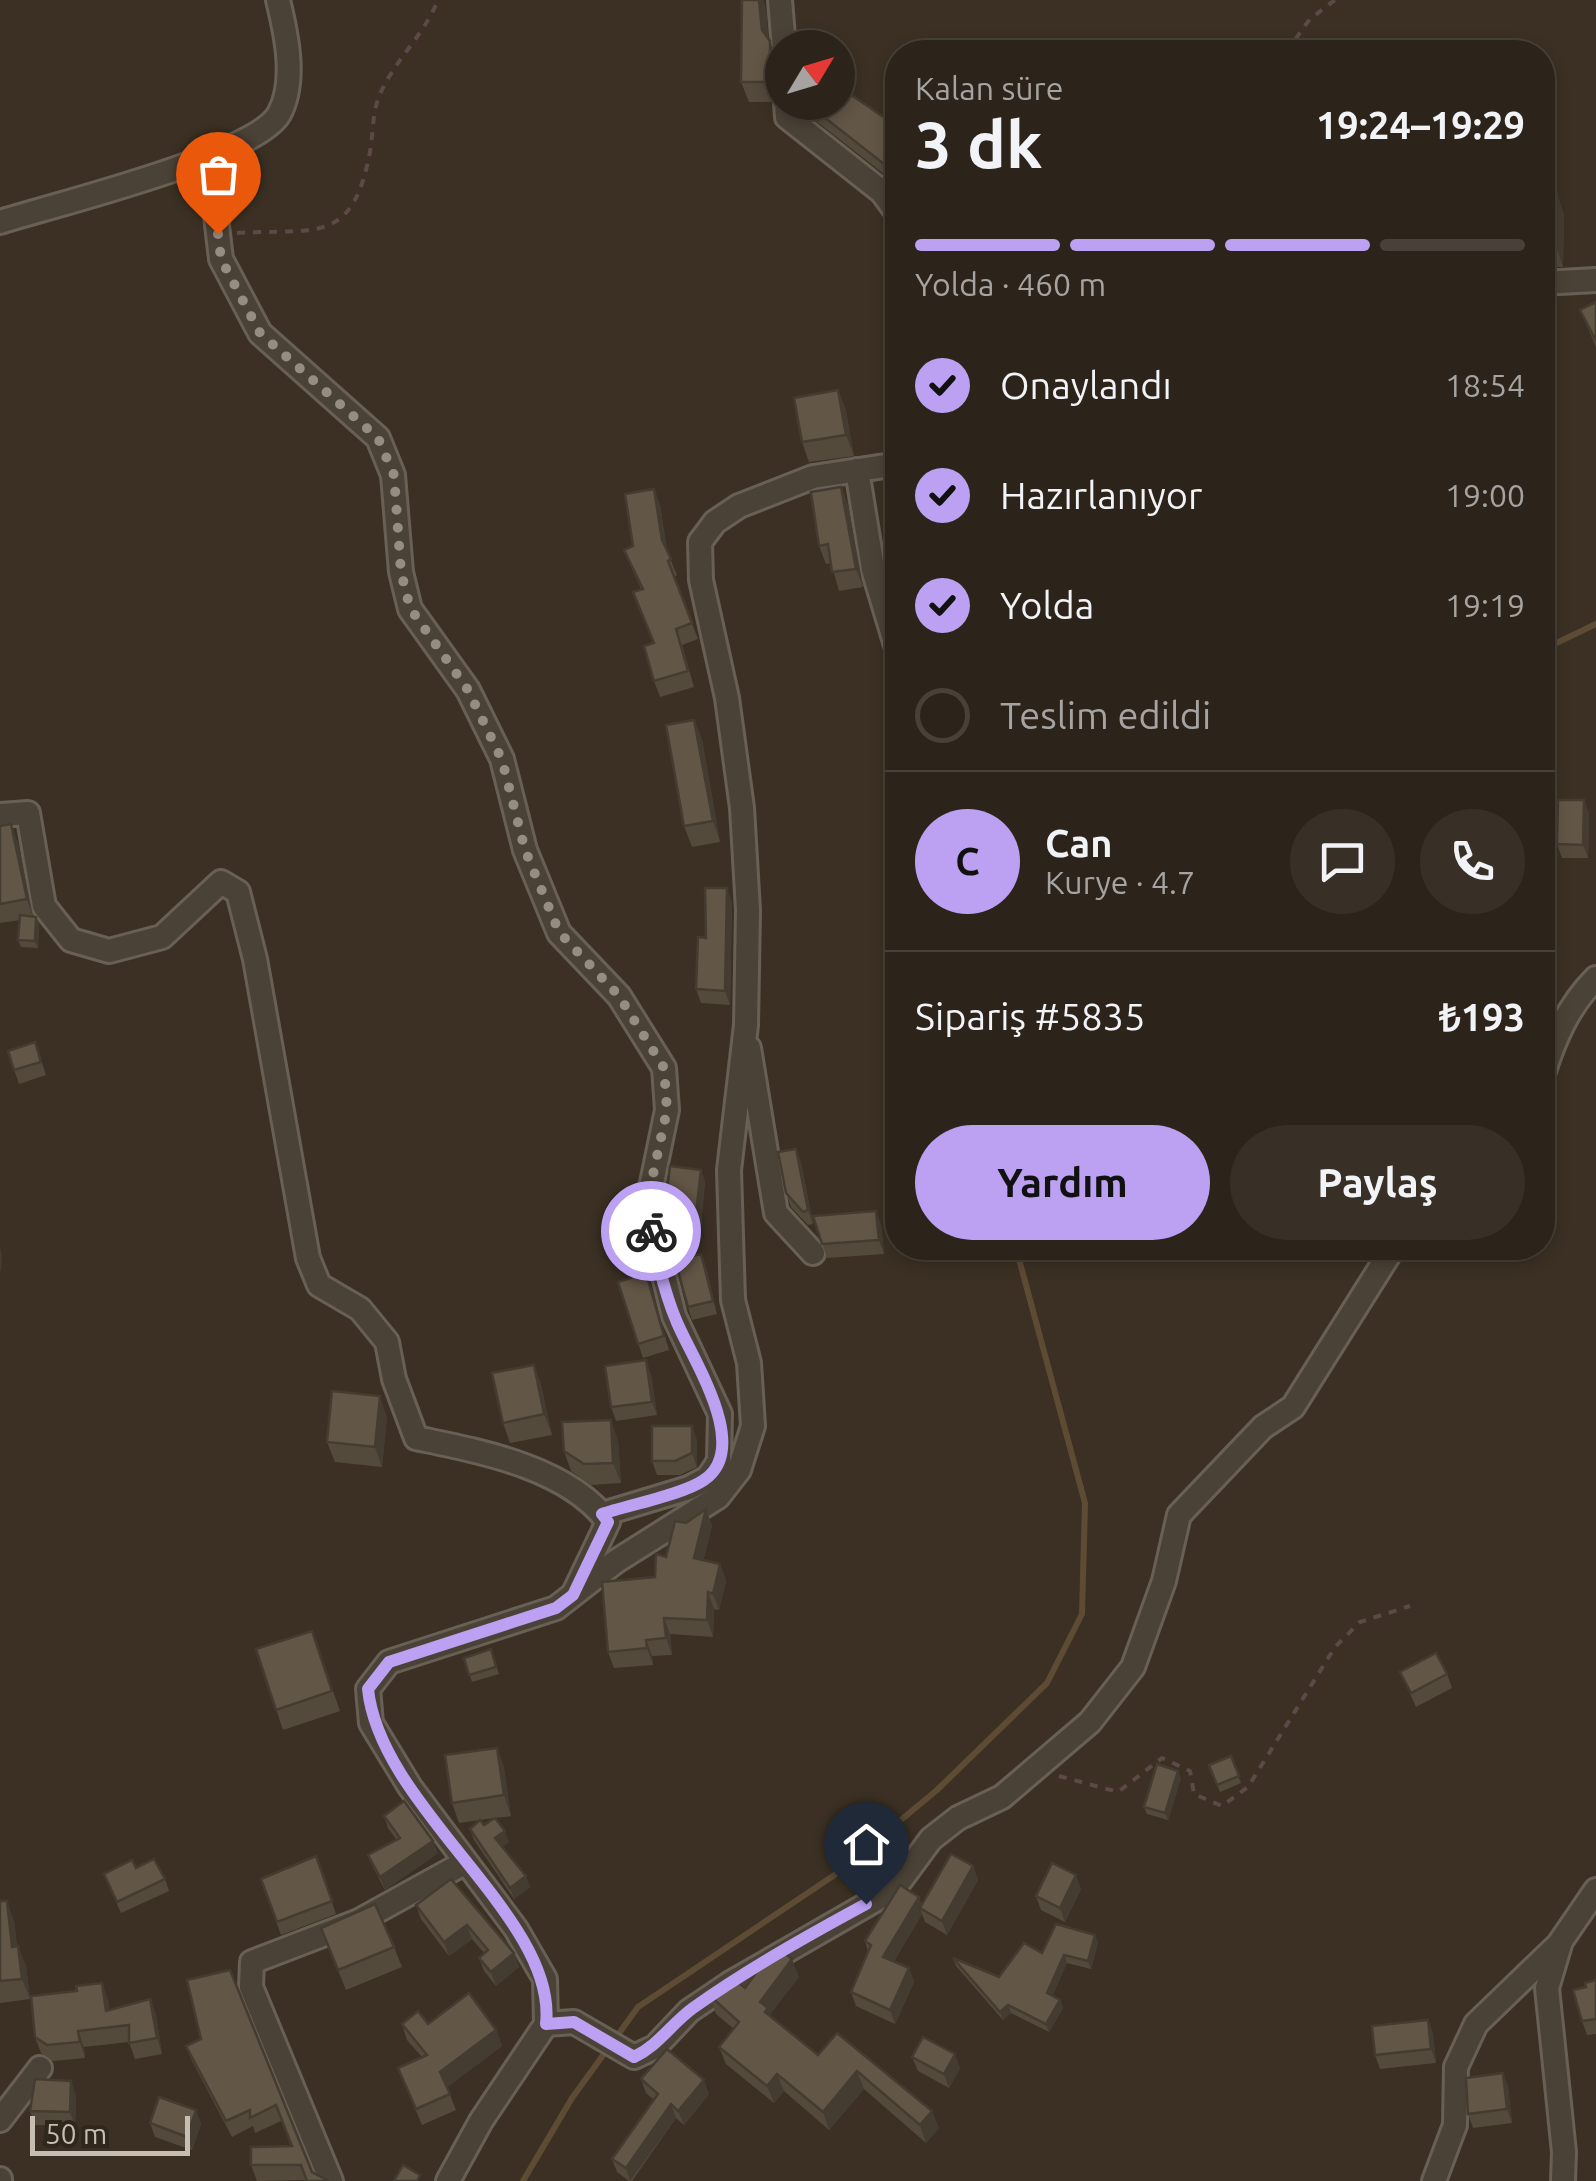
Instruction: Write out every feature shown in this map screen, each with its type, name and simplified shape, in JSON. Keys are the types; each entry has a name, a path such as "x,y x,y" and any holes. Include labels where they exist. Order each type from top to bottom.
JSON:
{"street":[{"path":"0,222 209,157 257,136 279,114 289,42 278,0"},
{"path":"780,0 782,30"},
{"path":"791,120 885,196"},
{"path":"209,157 221,259 260,333 378,438 394,475 401,572 410,608 468,690 502,760 525,850 559,932 619,996 664,1068 667,1110 646,1207 674,1316 720,1414 720,1461 708,1478 689,1488 602,1514"},
{"path":"1555,282 1596,280"},
{"path":"448,2181 481,2121 546,2024 544,1979 516,1929 410,1787 371,1723 368,1689 389,1662 556,1608 615,1562 718,1497 739,1470 753,1426 749,1363 733,1300 729,1170 746,1024 748,910 742,808 727,698 700,580 700,542 715,522 739,506 812,477 885,466"},
{"path":"858,470 873,569 885,609"},
{"path":"0,814 28,813 44,906 70,940 109,951 162,937 221,882 238,892 256,959 308,1258 319,1285 360,1309 387,1342 394,1379 416,1438 511,1458 596,1505 608,1522 573,1595"},
{"path":"1555,1039 1578,996 1596,978"},
{"path":"746,1024 776,1213 812,1254"},
{"path":"546,2024 574,2022 634,2057 655,2046 689,2011 729,1984 894,1889 932,1839 1042,1768 1090,1722 1133,1668 1164,1581 1179,1515 1263,1427 1293,1407 1385,1260"},
{"path":"331,2181 252,1987 252,1962 359,1922 464,1863"},
{"path":"1434,2181 1455,2125 1456,2067 1476,2024 1561,1941 1596,1890"},
{"path":"1561,1941 1547,1988 1564,2152 1563,2181"},
{"path":"0,2120 40,2068"}],"path":[{"path":"218,234 310,234 332,225 348,209 361,183 380,92 428,26 438,0"},
{"path":"1295,40 1310,20 1335,0"},
{"path":"1042,1768 1079,1785 1118,1792 1162,1758 1190,1771 1194,1794 1222,1806 1248,1788 1335,1647 1360,1622 1410,1606"}],"building":[{"path":"742,0 759,0 765,34 765,80 741,82"},
{"path":"855,98 885,118 884,164 828,120 855,120"},
{"path":"1555,194 1557,194 1556,246"},
{"path":"1596,302 1596,341 1580,310"},
{"path":"838,390 846,435 802,442 794,398"},
{"path":"841,487 856,569 832,572 828,544 819,546 811,492"},
{"path":"654,489 662,540 692,623 676,629 688,671 654,681 644,646 654,643 633,592 643,589 624,550 633,546 625,494"},
{"path":"694,720 713,821 684,826 666,725"},
{"path":"1558,800 1584,800 1583,845 1557,844"},
{"path":"11,824 27,899 0,904 0,826"},
{"path":"705,888 727,888 725,991 696,989 698,937 706,938"},
{"path":"20,915 36,917 35,941 18,940"},
{"path":"35,1042 41,1062 14,1070 8,1051"},
{"path":"796,1149 808,1210 803,1212 786,1193 778,1152"},
{"path":"670,1166 701,1170 696,1213 680,1211 684,1258 701,1254 713,1301 688,1307 665,1224 663,1193 667,1192"},
{"path":"876,1211 879,1240 822,1244 813,1216"},
{"path":"646,1273 664,1336 638,1344 618,1282"},
{"path":"646,1360 652,1402 611,1407 605,1366"},
{"path":"534,1365 544,1414 503,1423 492,1373"},
{"path":"332,1391 380,1396 375,1447 327,1442"},
{"path":"611,1420 613,1463 584,1464 564,1451 562,1422"},
{"path":"652,1426 692,1426 692,1453 675,1461 652,1461"},
{"path":"706,1509 694,1558 720,1564 713,1594 708,1592 707,1620 664,1618 666,1638 646,1640 647,1648 608,1652 602,1582 655,1577 656,1554 666,1557 675,1521 686,1523"},
{"path":"312,1631 332,1691 276,1710 256,1649"},
{"path":"491,1649 496,1667 469,1675 464,1658"},
{"path":"1436,1653 1447,1674 1411,1693 1400,1672"},
{"path":"497,1748 504,1795 452,1803 445,1755"},
{"path":"1231,1756 1239,1776 1217,1785 1209,1765"},
{"path":"1157,1764 1178,1771 1165,1813 1144,1807"},
{"path":"404,1801 433,1841 380,1877 368,1855 400,1838 384,1816"},
{"path":"495,1818 505,1831 495,1838 526,1876 510,1888 470,1829 480,1820 484,1825"},
{"path":"951,1854 973,1866 942,1921 920,1908"},
{"path":"316,1856 332,1901 277,1922 261,1879"},
{"path":"154,1859 165,1879 117,1902 104,1874 132,1860 136,1868"},
{"path":"1052,1863 1076,1875 1060,1908 1036,1896"},
{"path":"451,1879 514,1953 491,1972 479,1958 488,1950 467,1925 444,1942 416,1905"},
{"path":"900,1885 919,1897 883,1957 909,1968 890,2010 851,1992 871,1945 865,1941"},
{"path":"0,1901 7,1901 12,1947 18,1946 22,1979 0,1981"},
{"path":"375,1904 394,1947 338,1970 321,1928"},
{"path":"1056,1924 1095,1935 1088,1961 1064,1955 1047,1993 1060,2000 1046,2024 1008,2005 1000,2012 953,1958 999,1977 1024,1943 1042,1953"},
{"path":"781,1950 792,1959 760,2002 768,2008 765,2012 818,2055 837,2033 932,2111 920,2125 857,2071 823,2112 777,2074 767,2086 719,2047 739,2022 710,1996 733,1978 745,1988 767,1958"},
{"path":"230,1970 312,2172 329,2181 307,2181 301,2165 251,2165 251,2147 292,2146 276,2105 250,2118 250,2110 226,2121 186,2046 201,2039 187,1980"},
{"path":"1596,1980 1596,2019 1582,2021 1573,1990"},
{"path":"102,1983 106,2011 150,1999 157,2038 129,2043 129,2025 78,2031 80,2042 47,2045 35,2037 31,1996 77,1991 76,1986"},
{"path":"469,1993 496,2030 440,2072 450,2094 416,2109 398,2068 427,2055 402,2024 418,2011 428,2024"},
{"path":"1428,2020 1431,2049 1375,2055 1372,2026"},
{"path":"923,2037 955,2054 944,2074 912,2057"},
{"path":"667,2049 704,2080 678,2111 671,2104 626,2168 612,2159 658,2094 641,2079"},
{"path":"1503,2073 1507,2109 1468,2114 1466,2078"},
{"path":"35,2079 71,2081 70,2112 30,2111"},
{"path":"159,2097 196,2110 187,2137 150,2123"},
{"path":"403,2165 420,2175 417,2181 394,2181"}],"waterway":[{"path":"1555,644 1596,624"},
{"path":"523,2181 572,2098 638,2007 836,1874 937,1790 1047,1683 1082,1614 1085,1503 1019,1260"}],"way so far":[{"path":"218,234 221,259 260,333 378,438 394,475 401,572 410,608 468,690 502,760 525,850 559,932 619,996 664,1068 667,1110 646,1207 651,1231"}],"route":[{"path":"651,1231 674,1316 706,1377 720,1414 720,1461 708,1478 689,1488 602,1514 608,1522 573,1595 556,1608 389,1662 368,1689 371,1723 410,1787 516,1929 544,1979 546,2024 574,2022 634,2057 655,2046 689,2011 729,1984 866,1904"}]}
